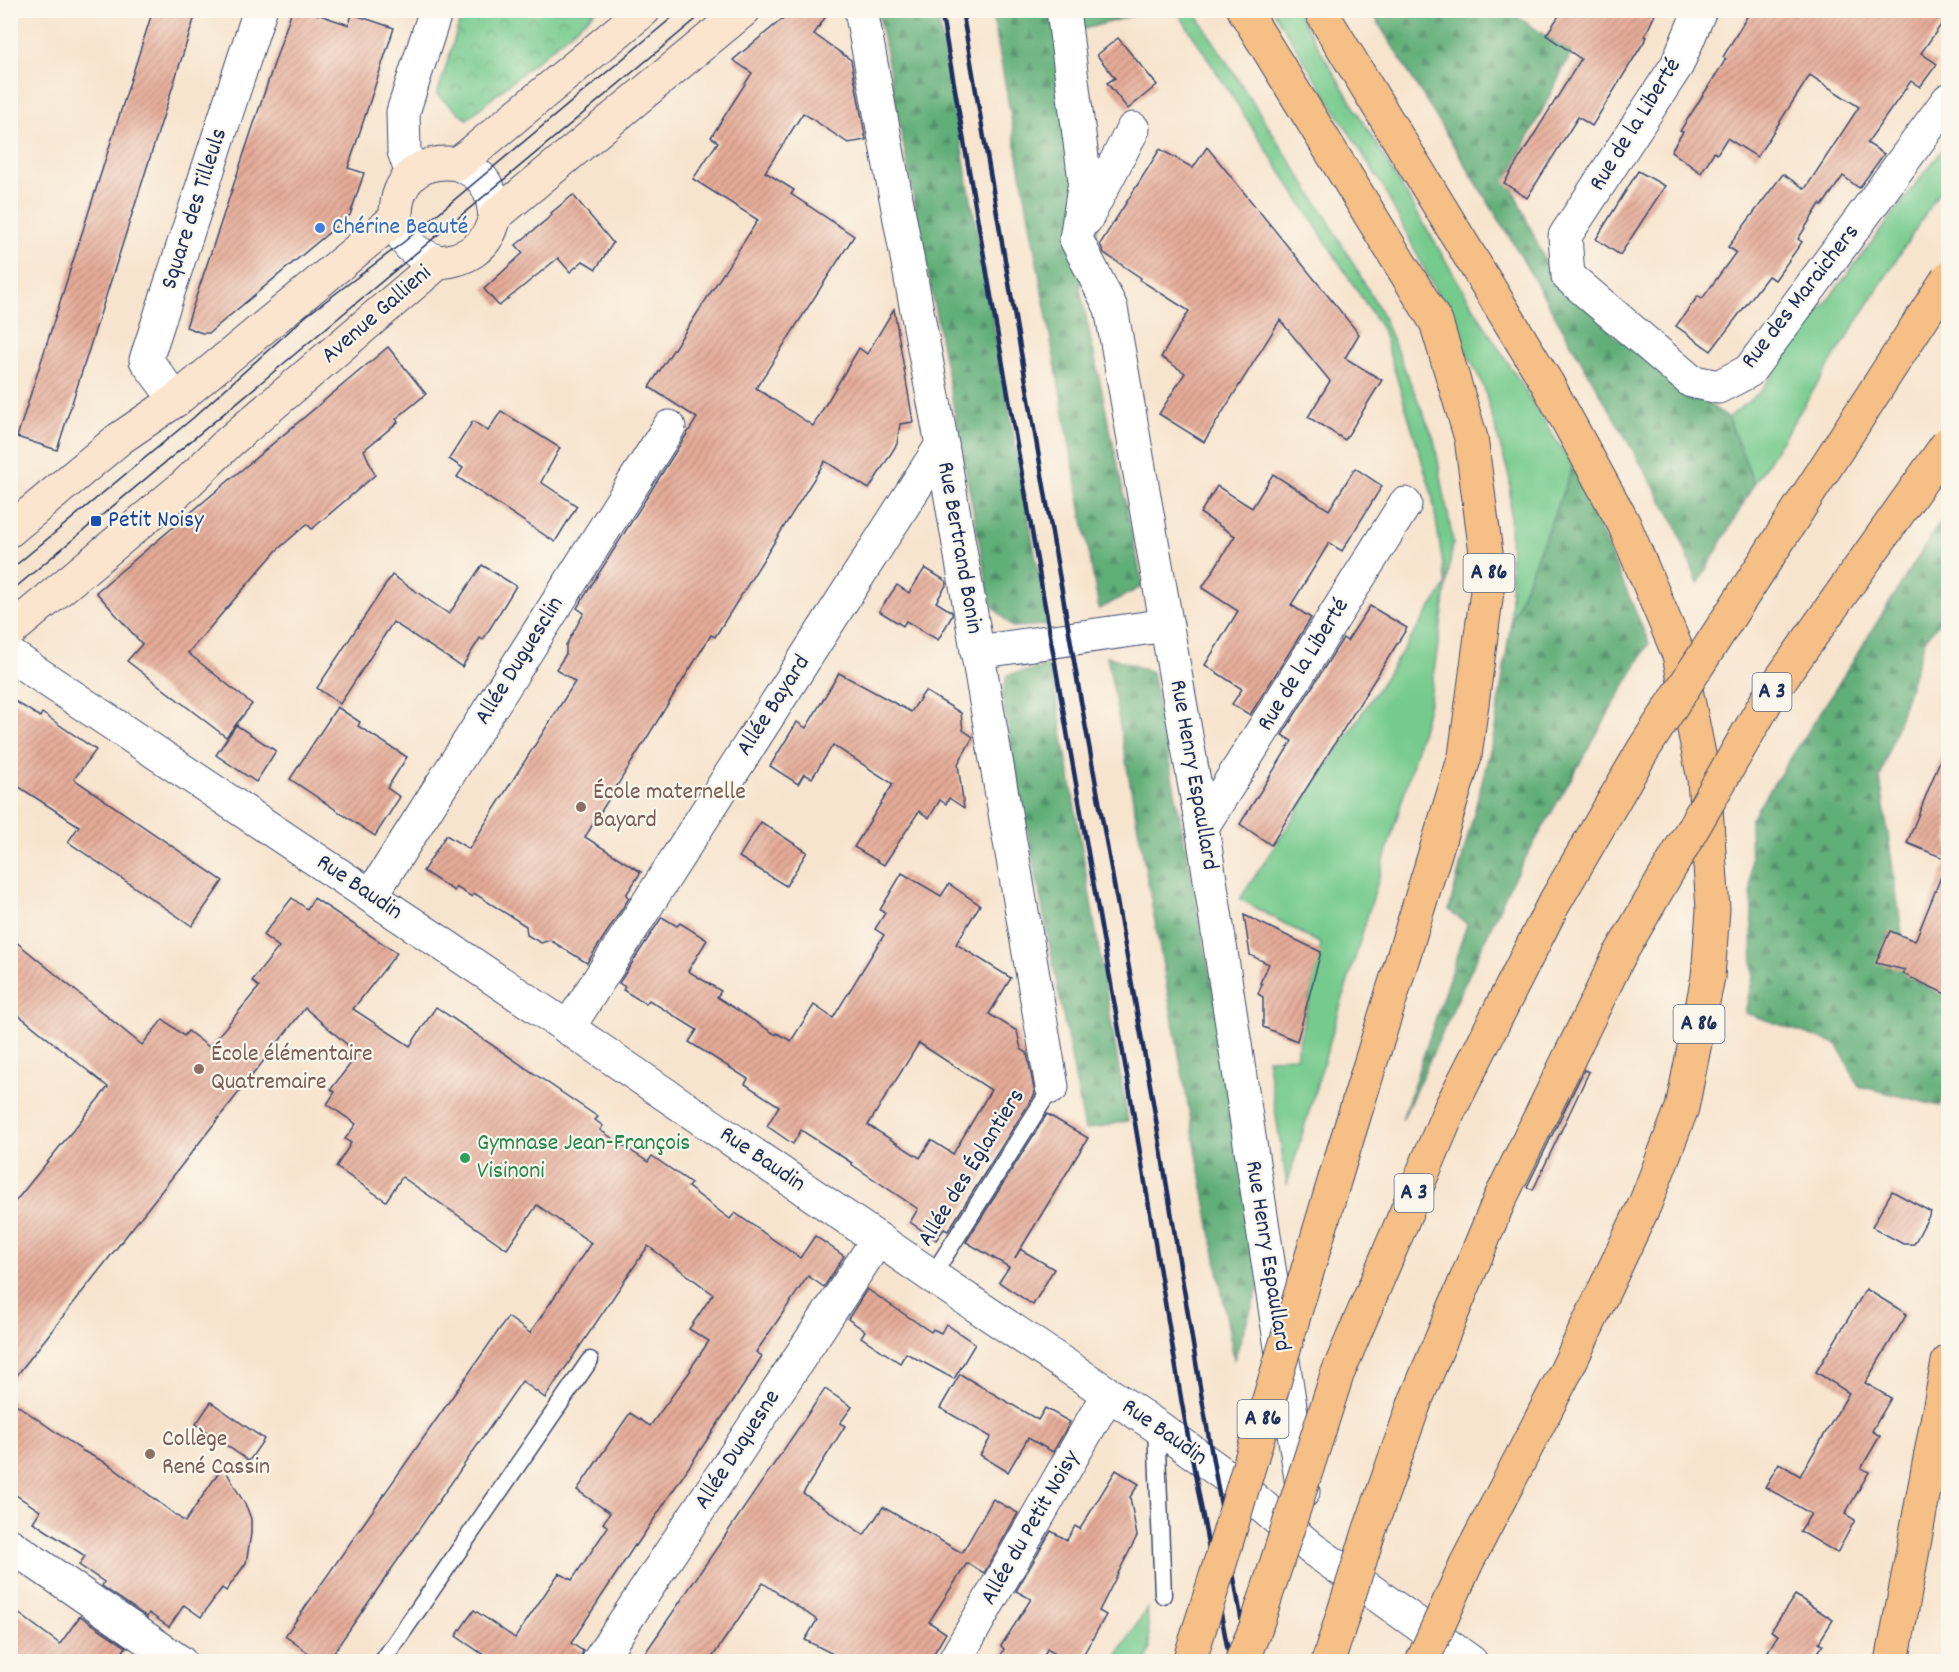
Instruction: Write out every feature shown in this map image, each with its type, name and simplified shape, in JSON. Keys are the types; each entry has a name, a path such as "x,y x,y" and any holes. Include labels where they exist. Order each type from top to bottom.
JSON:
{"main road":[{"name":"A 86","path":"1189,1662 1465,756 1489,576 1471,438 1436,322 1244,10"},
{"name":"A 86","path":"1320,10 1547,383 1624,525 1679,655 1704,779 1713,909 1709,966 1683,1108 1645,1204 1566,1371 1466,1564 1422,1662"},
{"name":"A 3","path":"1241,1662 1256,1628 1337,1375 1450,1109 1552,907 1643,750 1948,278"},
{"name":"A 3","path":"1328,1662 1370,1529 1415,1402 1499,1201 1619,956 1771,693 1948,443"},
{"path":"1892,1662 1948,1362"}],"street":[{"name":"Square des Tilleuls","path":"176,400 146,360 260,10"},
{"path":"412,174 404,151 403,112 436,10"},
{"path":"458,164 644,10"},
{"name":"Avenue Gallieni","path":"10,631 184,486 236,436 439,262 466,256 476,250 489,234 495,216 744,10"},
{"name":"Rue Bertrand Bonin","path":"861,10 942,445 1052,1087"},
{"path":"1063,10 1085,181 1076,239"},
{"name":"Rue de la Liberté","path":"1565,236 1677,65 1700,10"},
{"name":"Rue des Maraichers","path":"1565,236 1568,276 1691,381 1718,387 1749,371 1948,100"},
{"path":"1076,239 1133,129"},
{"path":"439,262 416,252 399,231 395,205 399,192 412,174 433,164 445,162 470,169 481,177 490,191 495,216"},
{"path":"10,530 119,439 176,400 396,218"},
{"name":"Rue Henry Espaullard","path":"1076,239 1112,308 1202,827 1311,1548"},
{"name":"Allée Duguesclin","path":"371,896 669,427"},
{"name":"Allée Bayard","path":"568,1028 942,445"},
{"name":"Rue de la Liberté","path":"1202,827 1405,504"},
{"path":"977,651 1167,626"},
{"name":"Rue Baudin","path":"10,655 568,1028 1155,1425 1233,1481 1311,1548 1471,1662"},
{"name":"Allée Duquesne","path":"598,1662 878,1239"},
{"name":"Allée du Petit Noisy","path":"954,1662 1108,1394"},
{"path":"13,1552 180,1662"}],"lane":[{"name":"Allée des Églantiers","path":"932,1276 1052,1087"},
{"path":"382,1662 590,1360"},
{"path":"1155,1425 1163,1595"}],"green space":[{"path":"463,10 596,11 467,119 437,95"},
{"path":"878,11 937,11 1048,625 1012,627 991,604"},
{"path":"992,11 1150,11 1062,35 1099,223 1080,288 1143,586 1099,609"},
{"path":"1177,11 1194,11 1325,215 1380,310 1434,439 1453,542 1430,699 1412,767 1287,1185 1267,1058 1296,1057 1321,944 1240,899 1446,585 1432,494 1382,329"},
{"path":"1273,11 1297,11 1481,320 1573,467 1511,622 1510,480 1483,385 1382,185"},
{"path":"1371,11 1509,11 1571,53 1508,178 1546,263 1615,336 1728,418 1754,484 1698,584 1675,523 1512,241"},
{"path":"1948,142 1948,178 1754,484 1728,418 1761,391"},
{"path":"1573,467 1649,643 1511,883 1402,1120 1467,924 1449,910 1494,735 1511,622"},
{"path":"1948,509 1948,610 1925,640 1880,778 1908,976 1948,999 1948,1084 1940,1106 1859,1086 1837,1044 1745,1013 1753,976 1750,820 1819,715"},
{"path":"1107,656 1152,672 1266,1266 1234,1359"},
{"path":"1051,666 1128,1121 1085,1130 1002,697 1007,675"},
{"path":"1147,1608 1150,1650 1146,1661 1114,1661"}],"building":[{"path":"153,10 197,10 57,450 17,437"},
{"path":"292,10 305,10 349,25 352,14 394,28 348,168 364,173 350,215 209,333 202,333 186,327"},
{"path":"793,10 830,10 814,34 851,60 866,140 848,143 803,113 765,172 794,190 791,194 854,236 756,388 813,426 859,348 867,354 894,309 913,422 900,424 897,444 869,489 825,461 715,637 711,635 585,837 641,872 626,895 629,898 587,963 550,940 541,943 527,935 526,926 474,893 472,897 456,887 454,891 423,871 446,835 469,849 575,682 556,669 566,654 566,645 584,613 577,608 697,418 649,387 758,220 693,179 718,142 711,137 752,73 733,60"},
{"path":"1563,10 1657,10 1645,36 1647,37 1592,126 1578,117 1527,198 1504,183 1581,59 1546,35"},
{"path":"1751,10 1948,10 1948,15 1921,53 1937,64 1920,87 1911,81 1867,143 1884,154 1859,188 1843,176 1822,206 1820,204 1798,239 1802,242 1775,280 1768,276 1711,351 1676,326 1698,296 1702,299 1736,252 1728,247 1783,174 1805,189 1859,107 1810,75 1757,157 1727,138 1717,154 1714,152 1701,173 1671,151 1683,132 1680,131 1726,59 1723,57"},
{"path":"1118,38 1157,85 1128,109 1107,83 1115,78 1097,55"},
{"path":"1207,147 1359,334 1345,358 1382,380 1345,440 1308,417 1330,381 1280,320 1204,442 1159,414 1185,373 1161,357 1189,311 1140,280 1141,278 1104,253 1100,244 1160,149 1193,168"},
{"path":"1638,171 1665,186 1620,255 1596,239"},
{"path":"573,195 613,243 596,269 583,261 570,272 558,258 499,306 484,289 523,253 516,245"},
{"path":"388,347 426,394 396,419 398,422 364,450 375,475 312,529 307,524 277,550 188,653 252,704 226,737 127,661 142,644 96,592"},
{"path":"501,411 560,448 541,482 577,506 555,542 457,477 463,468 449,459 473,421 488,431"},
{"path":"1355,468 1382,486 1342,551 1329,543 1291,605 1311,618 1250,715 1232,704 1242,689 1205,665 1238,611 1202,588 1235,536 1200,513 1217,486 1252,508 1273,474 1329,510"},
{"path":"482,565 516,586 483,640 480,638 462,667 393,622 340,704 317,688 392,575 449,614"},
{"path":"925,568 946,581 947,584 936,602 952,612 952,616 938,640 906,621 903,626 879,611 897,585 909,593"},
{"path":"1370,606 1407,628 1271,845 1240,824 1292,741 1282,735 1343,638 1347,641"},
{"path":"839,673 911,712 925,691 961,713 963,730 973,737 958,764 964,808 949,798 946,804 940,800 929,818 919,811 884,865 854,847 893,784 833,745 812,778 804,774 798,784 770,766 797,722 806,728"},
{"path":"10,698 40,717 42,713 96,750 74,779 223,881 192,926 68,842 79,826 10,781"},
{"path":"337,707 360,722 358,726 407,757 387,788 400,797 375,836 290,779"},
{"path":"236,725 276,751 256,782 216,755"},
{"path":"1948,743 1948,860 1907,843"},
{"path":"761,822 807,852 786,886 739,857"},
{"path":"1947,862 1948,995 1903,974 1905,970 1876,963 1890,931 1915,941"},
{"path":"902,873 941,896 949,884 980,905 956,944 1011,978 989,1014 1017,1031 1021,1049 1027,1053 1035,1094 948,1231 944,1229 936,1240 910,1222 918,1209 852,1163 801,1130 793,1144 767,1126 779,1106 745,1084 748,1079 689,1042 697,1030 649,1000 646,1004 623,990 625,987 619,983 662,917 677,926 680,923 707,940 688,971 721,991 717,997 776,1035 777,1033 791,1041 814,1005 833,1018 884,935 875,929 885,913 880,910","holes":["919,1043 991,1090 953,1154 931,1140 920,1158 868,1125"]},
{"path":"292,898 307,909 314,898 397,953 353,1009 410,1046 436,1007 598,1117 595,1120 603,1126 600,1130 648,1162 652,1156 691,1183 688,1187 730,1219 735,1213 800,1258 815,1236 844,1256 824,1287 808,1276 756,1352 762,1356 749,1377 571,1643 583,1651 579,1662 494,1662 456,1636 474,1610 515,1638 559,1573 572,1580 608,1527 603,1523 610,1513 577,1490 630,1413 650,1426 691,1370 709,1341 689,1329 713,1294 648,1246 545,1398 522,1381 327,1662 321,1662 285,1636 508,1317 530,1333 591,1243 537,1205 507,1249 402,1177 386,1201 336,1167 351,1143 345,1139 356,1124 327,1104 335,1092 331,1089 358,1054 305,1008 10,1384 10,1208 108,1087 10,1008 10,937 142,1045 163,1019 184,1036 188,1031 209,1047 259,987 252,981 279,947 263,935"},
{"path":"1244,915 1321,952 1297,1041 1263,1027 1263,997 1258,994 1262,984 1260,983 1269,964 1250,955"},
{"path":"1584,1070 1589,1072 1533,1190 1527,1187"},
{"path":"1047,1114 1088,1138 1020,1249 1054,1269 1033,1305 999,1282 1009,1267 966,1242"},
{"path":"1892,1191 1931,1212 1914,1244 1903,1244 1872,1227"},
{"path":"867,1289 931,1332 933,1329 941,1333 946,1324 975,1344 954,1379 906,1353 900,1363 861,1337 865,1331 848,1319"},
{"path":"1866,1289 1907,1314 1865,1383 1891,1398 1872,1431 1880,1436 1861,1468 1869,1472 1845,1514 1855,1520 1837,1553 1800,1531 1811,1514 1765,1487 1779,1463 1800,1476 1849,1393 1816,1372"},
{"path":"960,1374 1038,1420 1045,1408 1070,1422 1053,1452 1028,1438 1008,1472 980,1455 991,1437 940,1408"},
{"path":"825,1389 852,1407 840,1423 845,1426 803,1493 864,1535 883,1507 962,1553 993,1499 1018,1513 984,1573 967,1563 929,1622 946,1633 929,1662 849,1662 805,1640 817,1620 763,1583 709,1662 639,1662"},
{"path":"10,1400 83,1451 108,1464 185,1522 223,1466 247,1508 251,1519 251,1534 246,1563 226,1591 222,1588 201,1617 184,1605 169,1627 149,1613 147,1617 102,1586 104,1582 79,1565 85,1556 33,1522 40,1511 10,1491"},
{"path":"211,1402 264,1439 249,1461 196,1424"},
{"path":"1116,1470 1139,1484 1130,1497 1137,1536 1099,1611 1106,1615 1079,1662 1069,1662 1047,1649 1041,1662 998,1662 1004,1649 1001,1646 1031,1599 1016,1591 1051,1531 1067,1540 1075,1526 1080,1529"},
{"path":"1795,1595 1833,1620 1819,1642 1823,1645 1812,1662 1785,1662 1768,1651 1778,1635 1771,1631"},
{"path":"10,1607 60,1644 80,1616 126,1647 116,1662 10,1662"}],"tram line":[{"path":"10,570 193,418 306,316 405,241 681,10"},
{"path":"10,592 707,10"}],"railway":[{"path":"941,10 1182,1404 1230,1662"},
{"path":"962,10 1249,1662"}],"place":[{"name":"Chérine Beauté","path":"320,228"},
{"name":"Petit Noisy","path":"96,521"},
{"name":"École maternelle Bayard","path":"581,807"},
{"name":"École élémentaire Quatremaire","path":"199,1069"},
{"name":"Gymnase Jean-François Visinoni","path":"465,1158"},
{"name":"Collège René Cassin","path":"150,1454"}]}
